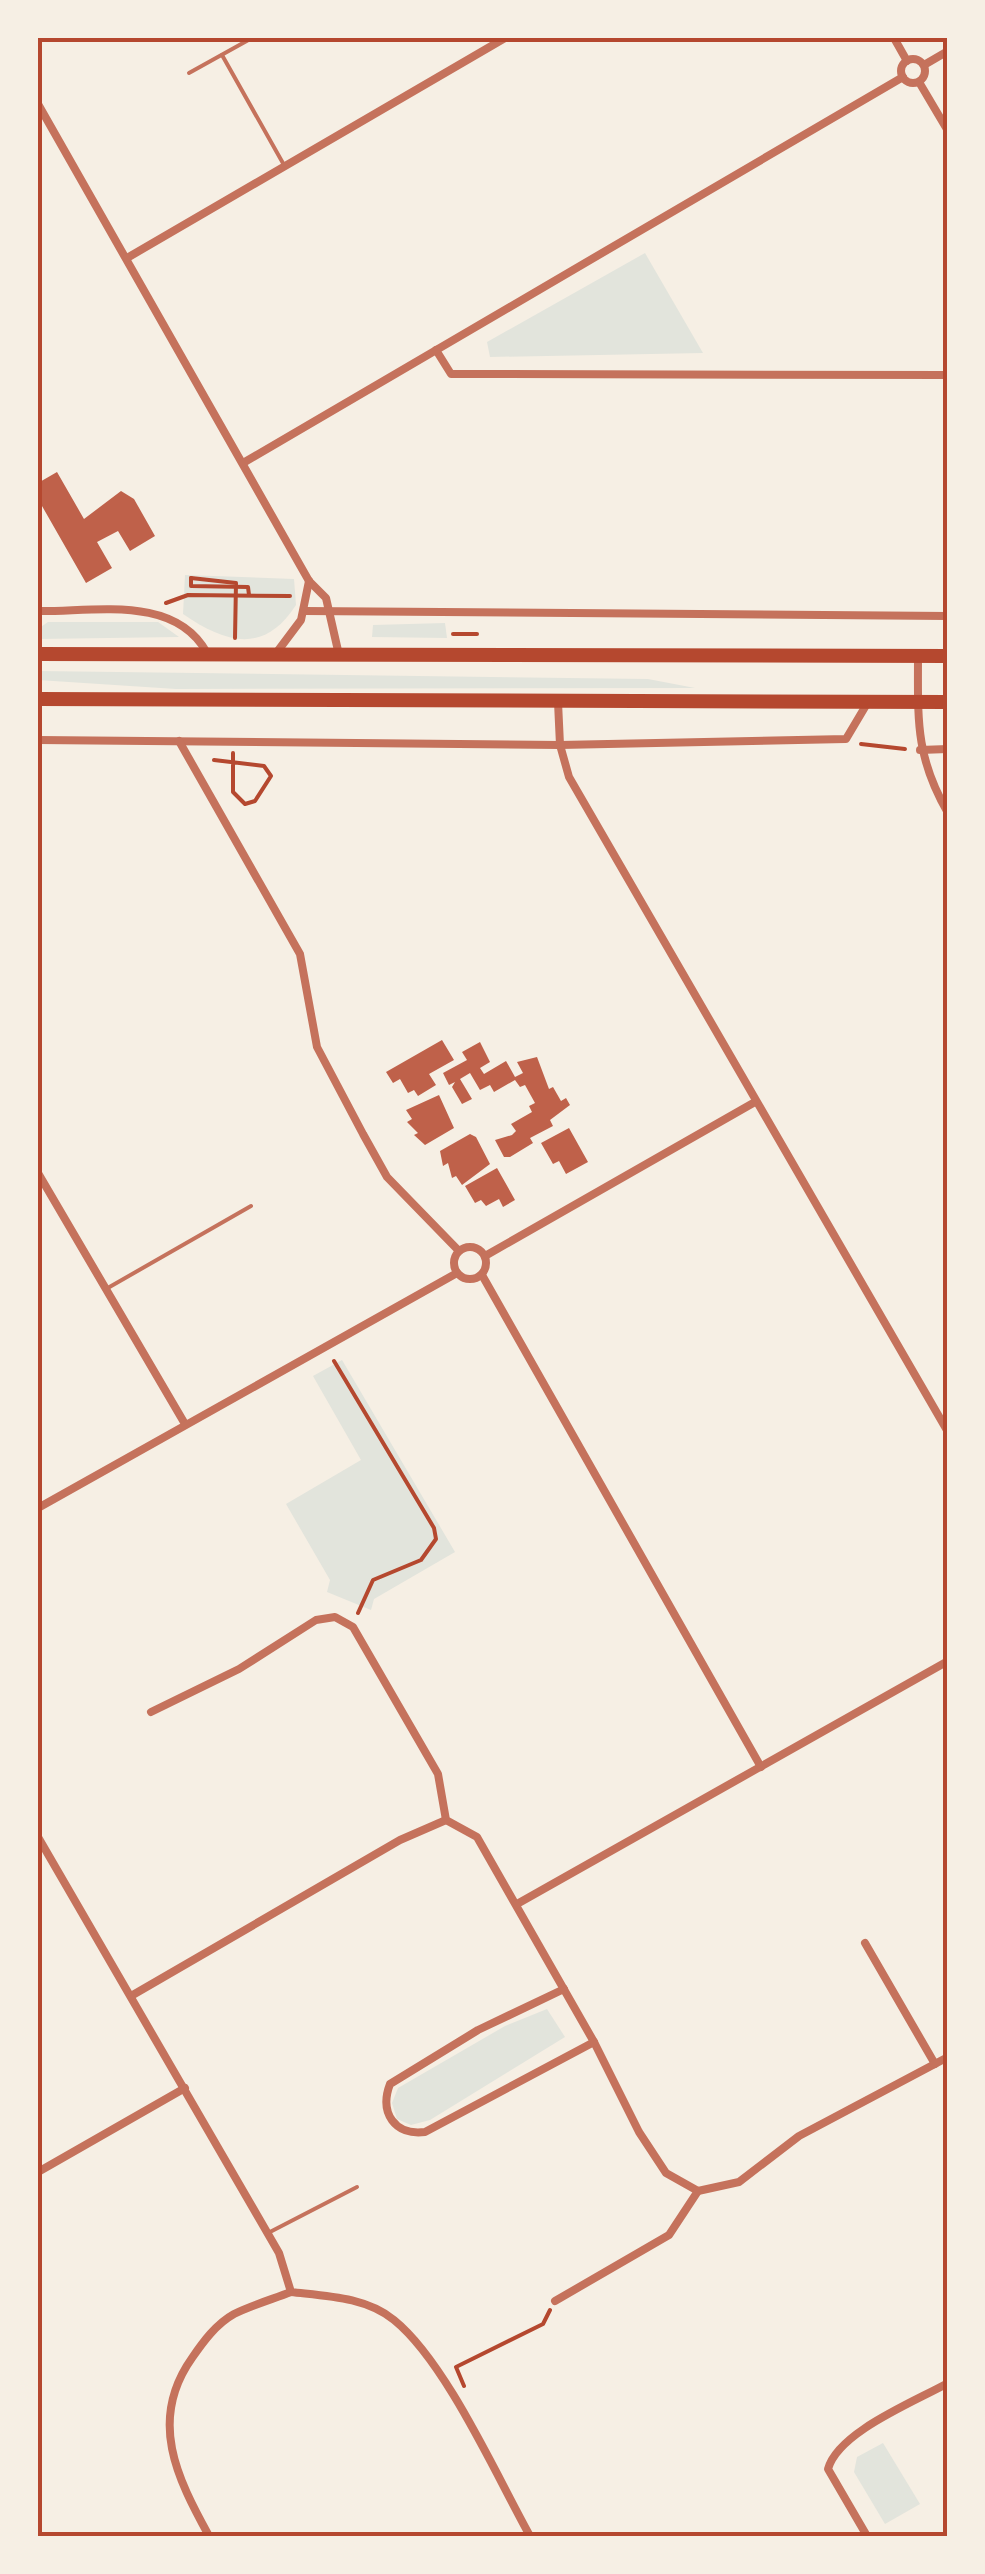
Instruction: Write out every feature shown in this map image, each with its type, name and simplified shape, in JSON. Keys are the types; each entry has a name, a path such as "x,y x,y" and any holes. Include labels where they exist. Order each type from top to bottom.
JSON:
{"highway":[{"path":"38,654 948,656"},
{"path":"38,700 948,702"}],"street":[{"path":"126,258 505,38"},
{"path":"244,463 903,77 907,62 894,38"},
{"path":"907,62 924,65 948,51"},
{"path":"919,82 925,75 924,65"},
{"path":"903,77 919,82 948,131"},
{"path":"38,104 309,581 321,590 339,654"},
{"path":"436,350 451,374 948,375"},
{"path":"275,654 305,611 309,581"},
{"path":"305,611 948,616"},
{"path":"38,612 160,614 196,636 208,654"},
{"path":"918,656 920,750 927,776 948,813"},
{"path":"558,702 560,746 569,777 948,1432"},
{"path":"38,740 560,746 846,739 868,702"},
{"path":"179,740 300,954 317,1047 363,1134 387,1177 459,1251"},
{"path":"920,750 948,749"},
{"path":"485,1256 756,1102"},
{"path":"38,1173 185,1424"},
{"path":"459,1251 474,1247 485,1256"},
{"path":"459,1251 454,1264 457,1274 466,1280 482,1275"},
{"path":"485,1256 482,1275 761,1767"},
{"path":"38,1508 457,1274"},
{"path":"151,1712 238,1669 316,1620 335,1617 353,1627 438,1774 446,1820"},
{"path":"517,1904 948,1661"},
{"path":"446,1820 477,1837 594,2042 639,2132 666,2173 698,2191 738,2182 799,2136 948,2056"},
{"path":"131,1996 400,1840 446,1820"},
{"path":"38,1837 268,2233 291,2292"},
{"path":"865,1942 935,2064"},
{"path":"564,1989 478,2030 390,2084 385,2096 394,2126 407,2134 425,2132 594,2042"},
{"path":"38,2172 185,2088"},
{"path":"555,2302 670,2235 698,2191"},
{"path":"210,2536 177,2479 168,2438 169,2403 185,2368 206,2338 231,2315 291,2292 351,2298 394,2320 449,2394 530,2536"},
{"path":"868,2536 828,2469 832,2454 847,2440 948,2383"}],"lane":[{"path":"189,73 252,38"},
{"path":"222,55 284,165"},
{"path":"106,1289 251,1206"},
{"path":"268,2233 358,2187"}],"path":[{"path":"191,578 191,586 248,588 249,595"},
{"path":"188,595 290,596"},
{"path":"453,634 476,634"},
{"path":"846,739 871,748 920,750"},
{"path":"214,760 264,766"},
{"path":"334,1360 434,1528 436,1539 421,1560 373,1580 353,1627"},
{"path":"449,2394 466,2385 456,2367 544,2324 555,2302"}],"shaded area":[{"path":"645,253 703,353 490,357 487,342"},
{"path":"185,575 294,579 296,605 271,632 243,639 229,637 183,614"},
{"path":"48,622 158,622 179,637 38,639 38,629"},
{"path":"445,623 447,638 372,637 373,625"},
{"path":"38,671 648,679 695,688 176,689 38,680"},
{"path":"342,1360 455,1552 374,1599 371,1610 327,1592 330,1580 286,1504 361,1460 313,1376"},
{"path":"547,2009 565,2037 430,2120 411,2125 397,2119 392,2103 398,2088 505,2026"},
{"path":"883,2443 920,2504 885,2524 854,2472 857,2457"}],"building":[{"path":"57,472 84,519 121,491 134,499 155,536 130,551 118,531 97,542 112,568 86,583 38,499 38,483"},
{"path":"442,1040 454,1060 429,1074 436,1085 418,1096 414,1090 408,1093 400,1079 393,1083 386,1072"},
{"path":"480,1042 490,1062 480,1068 484,1074 506,1061 515,1077 523,1073 517,1062 537,1057 549,1089 553,1087 561,1101 566,1098 570,1105 550,1120 553,1126 530,1138 533,1143 510,1157 504,1157 495,1140 512,1135 516,1131 511,1124 532,1112 529,1106 535,1103 525,1085 520,1087 515,1080 494,1092 490,1085 480,1090 470,1073 460,1079 472,1099 462,1104 452,1087 455,1082 449,1085 443,1073 467,1060 462,1052"},
{"path":"439,1095 454,1128 425,1145 414,1135 418,1133 407,1122 412,1119 406,1110"},
{"path":"569,1128 588,1162 566,1174 559,1161 553,1164 541,1143"},
{"path":"470,1134 476,1137 490,1164 462,1185 456,1176 452,1178 448,1163 443,1166 440,1151"},
{"path":"497,1168 515,1200 503,1207 499,1199 486,1206 481,1200 475,1203 465,1186"}]}
